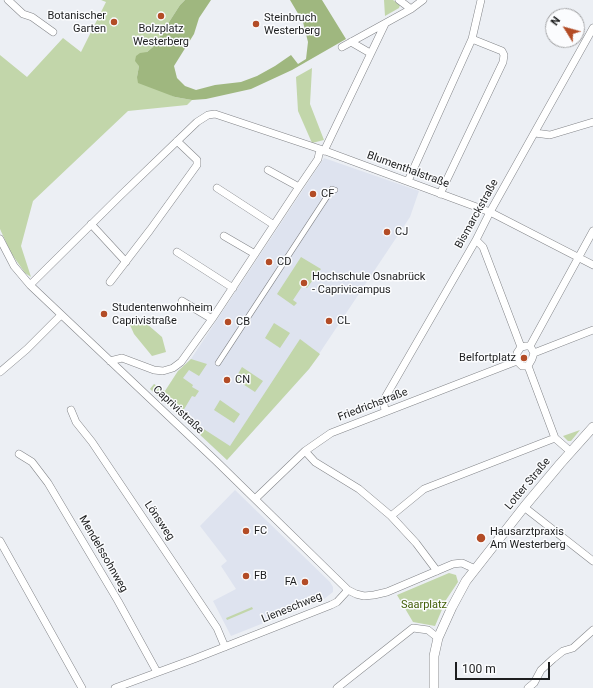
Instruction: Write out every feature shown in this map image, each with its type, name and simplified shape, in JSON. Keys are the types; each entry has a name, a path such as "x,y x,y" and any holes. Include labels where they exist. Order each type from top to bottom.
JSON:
{"street":[{"path":"8,0 23,14 32,17 53,32"},
{"path":"399,0 411,10"},
{"path":"342,47 411,10 423,0"},
{"path":"408,181 472,38 481,0"},
{"path":"110,361 122,358 154,370 163,371 173,368 182,362 212,320 318,159 385,24"},
{"name":"Bismarckstraße","path":"385,411 384,404 386,396 476,240 490,212 593,28"},
{"path":"440,194 504,62 504,55 502,51 472,38"},
{"path":"351,42 370,54"},
{"name":"Blumenthalstraße","path":"177,141 197,122 208,115 216,114 322,150 490,212 593,265"},
{"path":"535,133 550,134 593,122"},
{"path":"30,285 177,141 197,160 197,165 110,282"},
{"path":"268,170 300,187"},
{"path":"217,188 274,225"},
{"path":"218,363 332,189 335,190"},
{"path":"92,224 126,262"},
{"path":"528,366 532,359 532,350 593,231"},
{"path":"224,236 255,254"},
{"name":"Caprivistraße","path":"0,239 14,266 30,285 255,499 348,590"},
{"path":"476,240 483,247 520,347 517,353 517,361 522,366 528,366"},
{"path":"176,252 233,288"},
{"path":"182,301 212,320"},
{"path":"0,372 27,349 61,315"},
{"path":"520,347 532,350 593,330"},
{"name":"Friedrichstraße","path":"255,499 305,451 331,433 517,361"},
{"path":"528,366 555,438 570,452"},
{"name":"Lönsweg","path":"71,410 76,422 218,628 225,647"},
{"name":"Lotter Straße","path":"434,688 434,656 438,638 452,606 475,569 524,507 593,427"},
{"path":"391,516 424,489 555,438"},
{"path":"305,451 315,462 359,489 391,516 416,543 437,571"},
{"name":"Mendelssohnweg","path":"19,454 32,462 48,483 118,600 157,672"},
{"path":"524,507 593,560"},
{"path":"0,541 82,688"},
{"path":"348,590 364,596 387,592 453,564 462,563 475,569"},
{"name":"Lieneschweg","path":"114,688 225,647 331,605 337,602 348,590"},
{"path":"337,688 413,628 428,630 438,638"},
{"path":"528,688 534,683 541,670 553,659 563,651 572,648 593,630"}],"shaded area":[{"name":"Hochschule Osnabrück - Caprivicampus","path":"324,158 419,191 410,217 309,369 227,460 150,389 154,384 165,391 178,371 191,359"},
{"path":"235,490 330,582 333,587 333,592 324,599 231,636 213,601 236,589 221,566 227,561 200,526"}],"green space":[{"path":"101,0 185,0 180,5 153,47 147,52 139,66 137,77 175,97 192,100 187,105 128,111 33,201 21,246 31,277 25,273 11,253 0,229 0,55 27,77 63,38 81,52 106,2"},
{"path":"185,0 211,0 199,18 194,34 174,66 177,78 185,86 196,90 215,85 241,82 257,76 291,55 298,64 306,59 308,42 303,22 290,0 322,0 346,39 292,70 251,89 206,99 192,100 175,97 138,83 137,77 139,66 135,61 136,56 140,53 147,52 153,47 180,5"},
{"path":"384,0 393,0 400,5 399,8 385,16"},
{"path":"312,68 310,104 324,140 312,143 298,111 296,77"},
{"path":"301,257 321,269 307,288 303,285 293,300 297,303 294,306 277,294"},
{"path":"140,318 162,337 166,352 152,356 134,334 130,325"},
{"path":"274,323 290,333 280,348 265,338"},
{"path":"300,339 320,354 309,369 227,460 196,431 199,426 230,446"},
{"path":"191,359 207,364 199,376 189,370 183,378 193,385 192,387 199,391 195,397 192,396 180,416 150,389 154,384 165,391 178,371"},
{"path":"242,367 263,381 255,392 235,379"},
{"path":"220,400 240,414 234,423 214,410"},
{"path":"580,430 571,441 568,441 563,436"},
{"name":"Saarplatz","path":"449,573 456,575 458,582 446,600 435,626 413,622 397,595"},
{"path":"252,607 253,609 227,620 226,618"}],"place":[{"name":"Bolzplatz Westerberg","path":"161,16"},
{"name":"Botanischer Garten","path":"114,22"},
{"name":"Steinbruch Westerberg","path":"256,24"},
{"name":"CF","path":"313,194"},
{"name":"CJ","path":"387,232"},
{"name":"CD","path":"269,262"},
{"name":"Hochschule Osnabrück - Caprivicampus","path":"304,283"},
{"name":"Studentenwohnheim Caprivistraße","path":"104,314"},
{"name":"CL","path":"329,321"},
{"name":"CB","path":"228,322"},
{"name":"Belfortplatz","path":"524,358"},
{"name":"CN","path":"227,380"},
{"name":"FC","path":"246,531"},
{"name":"Hausarztpraxis Am Westerberg","path":"481,538"},
{"name":"FB","path":"246,576"},
{"name":"FA","path":"305,582"}]}
